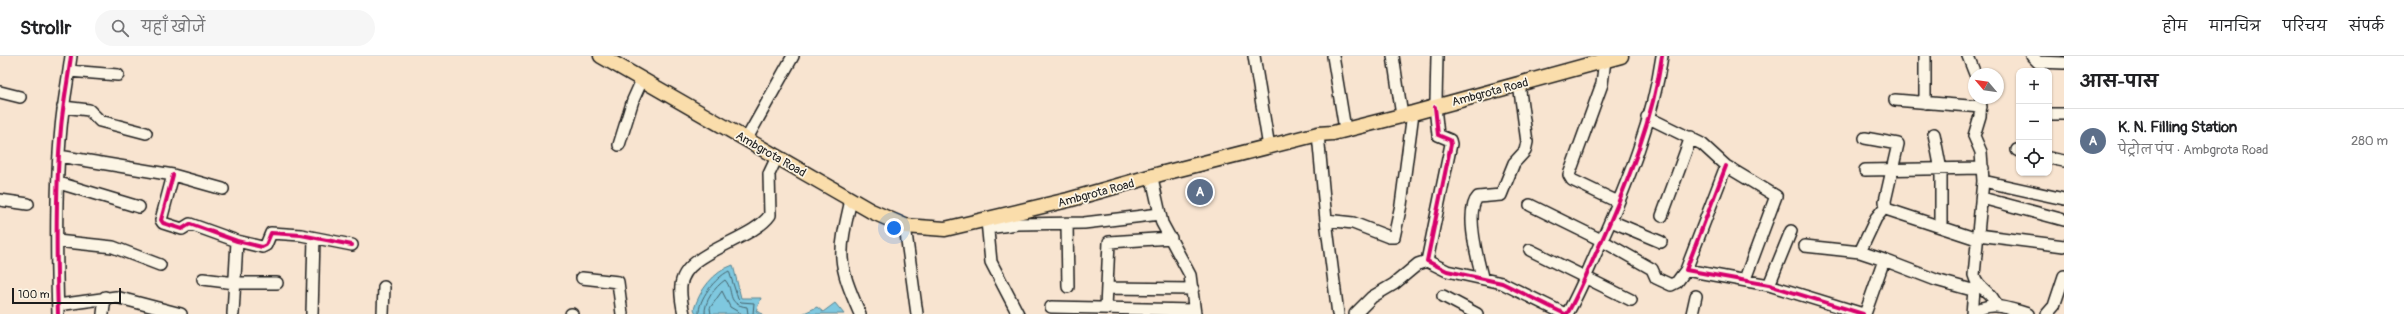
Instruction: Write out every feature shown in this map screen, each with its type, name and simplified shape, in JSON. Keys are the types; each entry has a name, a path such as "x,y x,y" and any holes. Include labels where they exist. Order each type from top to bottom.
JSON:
{"main road":[{"name":"Ambgrota Road","path":"601,56 851,200 905,226 941,227 945,229 988,223 1321,133 1333,133 1407,111 1519,84 1600,58 1621,56"},
{"path":"1435,104 1600,58"},
{"path":"1321,133 1329,128 1344,123 1407,111"},
{"path":"941,227 977,214 1136,176 1154,173 1154,177"}],"street":[{"path":"71,56 63,107 59,156 57,241 58,309 105,297 127,300 178,314"},
{"path":"746,140 793,56"},
{"path":"1254,56 1269,147"},
{"path":"1333,56 1344,123"},
{"path":"1326,220 1353,223 1389,237 1394,237 1401,205 1407,111 1393,56"},
{"path":"1427,261 1451,144 1450,140 1438,135 1435,104 1436,56"},
{"path":"1355,314 1372,297 1394,284 1418,264 1427,261 1448,271 1482,277 1502,283 1566,314 1586,276 1618,202 1647,117 1662,56"},
{"path":"1925,56 1925,103"},
{"path":"1968,56 1972,68"},
{"path":"2032,56 2038,62 2064,63"},
{"path":"1600,58 1602,84 1569,176 1572,180 1618,202"},
{"path":"69,71 118,75"},
{"path":"619,145 629,111 642,80"},
{"path":"1482,277 1474,242 1473,208 1478,197 1501,195 1514,163 1526,149 1526,126 1519,84"},
{"path":"0,92 20,97"},
{"path":"1895,100 1925,103 1968,103"},
{"path":"1973,314 1976,288 1974,274 1983,181 1981,152 1974,136 1981,104"},
{"path":"63,107 90,110 100,121 146,133"},
{"path":"2052,114 2064,114"},
{"path":"1647,117 1690,137 1710,149 1726,166 1776,196 1745,279"},
{"path":"1321,133 1326,220 1338,314"},
{"path":"1934,134 1941,170 1941,227"},
{"path":"1662,216 1690,137"},
{"path":"1860,252 1876,218 1884,207 1897,144 1865,138"},
{"path":"59,156 173,175 223,189"},
{"path":"684,314 680,286 686,272 698,261 758,227 770,215 769,174 777,157"},
{"path":"2052,159 2064,162"},
{"path":"1530,205 1601,240 1652,269 1656,278 1671,285 1677,282 1686,270 1726,166"},
{"path":"1865,170 1892,171 1983,168"},
{"path":"173,175 162,222 182,229 190,224 237,241 262,247 266,244 271,233 287,233 352,245"},
{"path":"1051,306 1194,312 1192,289 1187,268 1164,228 1160,214 1154,177"},
{"path":"1983,181 2064,199"},
{"path":"59,183 139,207"},
{"path":"1982,198 2064,220"},
{"path":"0,200 28,204"},
{"path":"851,200 841,244 840,256 843,273 860,314"},
{"path":"1884,207 1888,210 1977,237 2064,246"},
{"path":"1018,314 992,262 988,223 1067,224 1160,214"},
{"path":"1610,222 1661,242"},
{"path":"1067,224 1068,287"},
{"path":"905,226 917,314"},
{"path":"1769,285 1791,231"},
{"path":"312,314 314,238"},
{"path":"1106,308 1110,242 1171,238"},
{"path":"57,241 113,247 160,265"},
{"path":"233,314 237,241"},
{"path":"1805,246 1860,252 1936,280 1976,288 1993,297 1996,305"},
{"path":"1530,250 1586,276 1631,300"},
{"path":"1686,270 1745,279 1864,314 1884,260"},
{"path":"2054,311 2064,276"},
{"path":"582,278 618,282 622,314"},
{"path":"203,279 235,283 277,283"},
{"path":"383,314 384,287"},
{"path":"1107,288 1192,289"},
{"path":"1443,296 1477,314"},
{"path":"1692,314 1696,296"},
{"path":"103,314 105,297"},
{"path":"1973,314 1981,308 1996,305 2011,312 2028,314"}],"water":[{"path":"733,265 741,298 761,298 756,311 763,314 696,314 694,309 708,282 719,272"},
{"path":"835,303 844,314 802,314 817,307 823,312"}],"cycle path":[{"path":"58,314 56,245 59,151 71,56"},
{"path":"1567,314 1581,287 1630,173 1646,127 1658,80 1662,56"},
{"path":"1435,107 1438,135 1450,140 1451,144 1427,261 1447,271 1502,283 1565,314"},
{"path":"1726,166 1686,270 1769,285 1863,314"},
{"path":"173,175 161,220 163,223 182,229 190,224 237,241 262,247 266,245 271,233 301,235 352,245"}],"place":[{"name":"K. N. Filling Station","path":"1200,192"}]}
